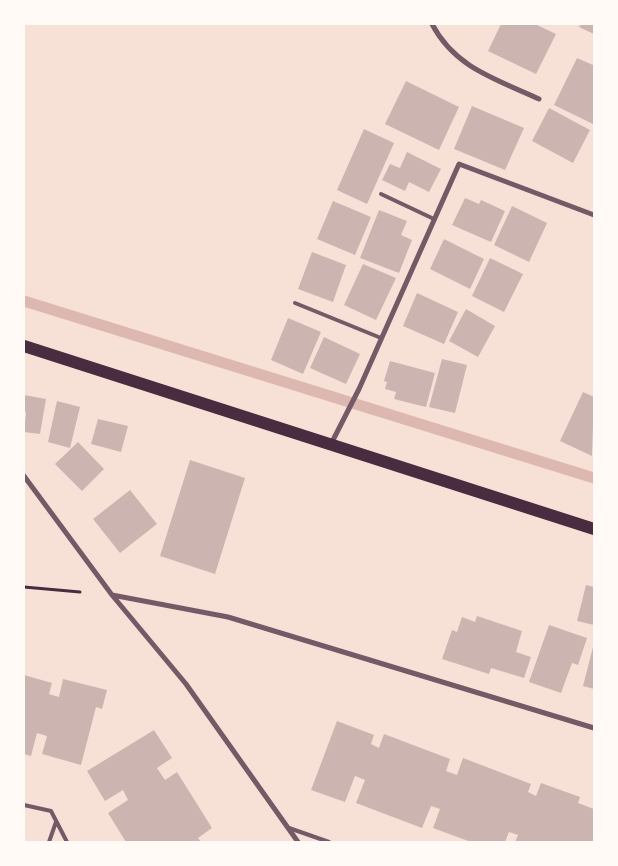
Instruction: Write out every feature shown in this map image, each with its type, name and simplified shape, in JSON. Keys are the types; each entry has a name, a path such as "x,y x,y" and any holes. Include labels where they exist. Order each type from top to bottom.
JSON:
{"main road":[{"path":"24,346 594,529"}],"street":[{"path":"432,24 439,36 466,65 539,99"},
{"path":"331,444 359,389 459,164 594,215"},
{"path":"24,476 112,595 186,684 298,842"},
{"path":"112,595 228,617 594,728"}],"lane":[{"path":"381,194 434,219"},
{"path":"295,303 381,338"},
{"path":"24,805 51,811 67,842"},
{"path":"49,842 56,822"},
{"path":"288,828 329,842"}],"path":[{"path":"24,588 112,595"}],"building":[{"path":"501,24 535,24 556,34 536,74 488,51"},
{"path":"581,24 594,24 594,34 579,27"},
{"path":"577,58 593,65 594,63 593,124 554,105"},
{"path":"406,81 459,107 439,150 385,124"},
{"path":"472,106 524,128 505,170 454,149"},
{"path":"549,108 590,130 573,163 532,141"},
{"path":"364,129 394,143 367,204 337,190"},
{"path":"407,152 441,169 429,192 409,182 405,191 382,180 390,164 400,168"},
{"path":"465,198 479,204 481,200 505,211 491,242 452,225"},
{"path":"333,201 371,217 355,255 317,239"},
{"path":"512,206 547,223 529,262 494,245"},
{"path":"379,210 407,221 401,235 412,240 399,273 360,258"},
{"path":"444,239 484,259 470,289 430,269"},
{"path":"312,252 346,265 333,302 298,289"},
{"path":"490,258 523,274 504,312 472,296"},
{"path":"363,264 396,278 376,320 344,305"},
{"path":"417,293 458,312 444,344 403,326"},
{"path":"466,309 495,326 478,357 449,341"},
{"path":"288,318 321,332 303,374 271,360"},
{"path":"324,337 360,354 346,384 310,368"},
{"path":"442,359 467,365 455,413 429,407"},
{"path":"390,361 435,373 426,407 394,399 396,392 385,389 387,382 384,381"},
{"path":"583,392 594,397 592,456 560,441"},
{"path":"24,395 46,399 40,434 24,432 26,412 24,412"},
{"path":"57,401 80,407 70,448 48,442"},
{"path":"98,419 128,426 121,452 91,444"},
{"path":"78,442 104,469 82,491 55,464"},
{"path":"190,460 245,478 215,574 160,556"},
{"path":"130,490 157,524 120,553 93,519"},
{"path":"586,585 594,587 594,625 577,621"},
{"path":"477,616 522,631 516,652 531,657 524,678 491,668 489,674 442,659 452,630 457,632 462,617 475,622"},
{"path":"549,625 587,638 578,665 572,663 561,693 529,682"},
{"path":"594,643 594,689 583,686"},
{"path":"24,675 52,683 49,694 59,697 63,679 107,690 102,709 96,707 81,765 42,754 47,736 37,733 31,756 24,754"},
{"path":"337,721 374,735 371,744 379,748 384,734 450,759 446,771 457,775 463,758 531,784 528,792 536,796 541,783 580,797 578,803 594,809 594,842 515,842 518,835 509,832 505,842 471,842 433,828 440,809 431,806 422,828 356,803 365,780 355,776 345,802 311,790"},
{"path":"154,730 172,758 157,768 165,780 177,772 212,828 198,838 201,842 126,842 108,813 128,800 123,790 105,801 87,771"}],"waterway":[{"path":"24,301 594,478"}]}
